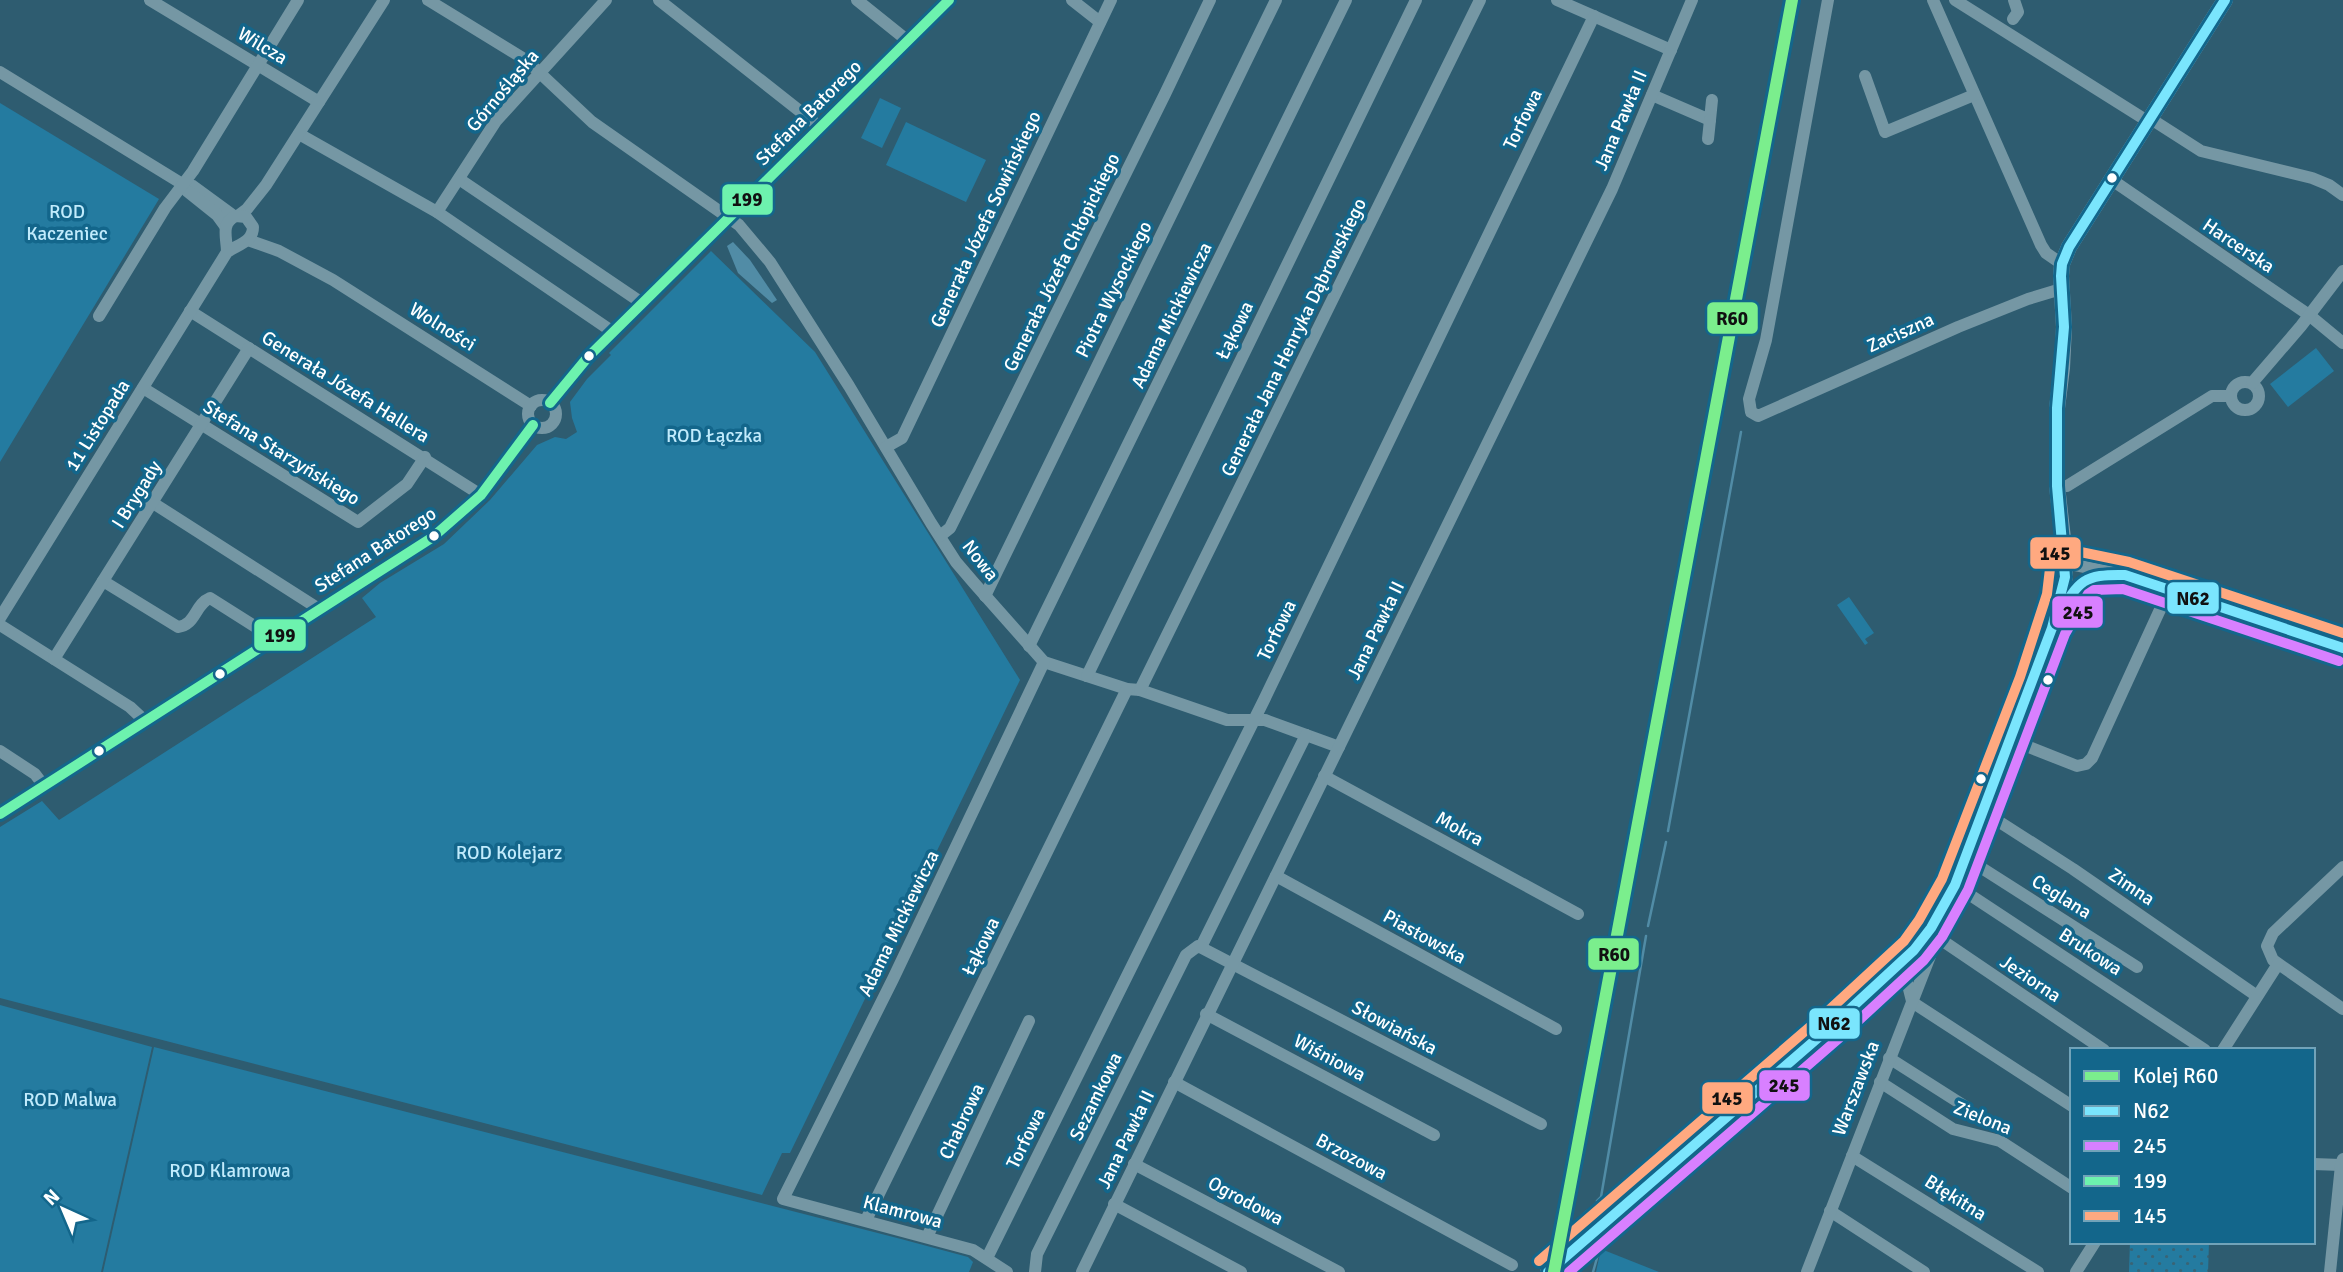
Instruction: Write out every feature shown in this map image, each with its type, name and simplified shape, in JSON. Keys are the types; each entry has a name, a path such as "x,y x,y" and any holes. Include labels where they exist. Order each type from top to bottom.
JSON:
{"main road":[{"path":"2062,264 2069,247 2150,121 2220,2"},
{"name":"Warszawska","path":"1955,885 2011,740 2061,597 2065,564 2057,486 2057,405 2064,327 2062,264"},
{"path":"1548,1272 1745,1102 1914,950 1931,928 1955,885"}],"street":[{"name":"Wilcza","path":"150,0 319,102"},
{"path":"99,316 193,171 298,0"},
{"path":"227,252 228,220 247,209 266,185 384,0"},
{"name":"Nowa","path":"428,0 526,60 592,122 739,225 770,262 956,562 1044,662 1227,720 1265,720 1339,747"},
{"name":"Górnośląska","path":"437,212 496,121 606,0"},
{"path":"659,0 820,127"},
{"path":"857,0 908,41"},
{"name":"Stefana Batorego","path":"550,403 577,368 949,0"},
{"path":"1072,0 1100,22"},
{"name":"Generała Józefa Sowińskiego","path":"886,447 903,436 1111,0"},
{"name":"Generała Józefa Chłopickiego","path":"940,536 950,528 955,519 1210,0"},
{"name":"Piotra Wysockiego","path":"985,596 1276,0"},
{"name":"Adama Mickiewicza","path":"1029,646 1346,0"},
{"name":"Łąkowa","path":"1087,676 1416,0"},
{"name":"Generała Jana Henryka Dąbrowskiego","path":"1133,689 1480,0"},
{"path":"1557,0 1671,50"},
{"name":"Jana Pawła II","path":"1082,1272 1206,1014 1612,190 1692,0"},
{"name":"Zaciszna","path":"1828,0 1766,340 1749,399 1751,412 1758,416 1976,320 2061,289"},
{"path":"1933,0 2041,244 2046,253 2062,264"},
{"path":"1955,0 2201,151 2312,178 2343,195"},
{"path":"2013,19 2018,12 2014,0"},
{"name":"Torfowa","path":"987,1258 1253,720 1594,16"},
{"path":"0,72 183,184 193,186 237,216 246,217 248,234"},
{"path":"1865,76 1885,132 1974,95"},
{"path":"1652,95 1710,120"},
{"path":"1707,139 1713,100"},
{"path":"299,134 437,212 613,332"},
{"path":"459,179 642,303"},
{"name":"Harcerska","path":"2112,180 2309,315 2343,343"},
{"path":"183,184 188,193 217,215 231,241 248,234 266,185"},
{"name":"11 Listopada","path":"0,618 227,252 248,234"},
{"name":"Wolności","path":"248,234 293,249 333,280 531,406"},
{"path":"2252,383 2343,271"},
{"name":"Generała Józefa Hallera","path":"190,311 425,457 481,495"},
{"name":"I Brygady","path":"54,659 249,348"},
{"path":"2240,383 2252,383 2258,389 2260,397 2257,404 2251,409 2237,408 2231,396 2234,388 2240,383"},
{"name":"Stefana Starzyńskiego","path":"143,388 358,522 407,484 425,457"},
{"path":"2067,486 2212,396 2231,396"},
{"path":"540,401 550,403 556,415 552,425 543,428 533,425 528,416 531,406 540,401"},
{"name":"Stefana Batorego","path":"0,814 419,547 481,495 533,425"},
{"path":"153,503 319,609"},
{"path":"2065,564 2125,576 2343,648"},
{"path":"2052,628 2078,583 2096,576 2125,576"},
{"path":"103,581 178,627 189,623 202,603 210,598 262,631"},
{"path":"2011,740 2077,766 2087,764 2169,590"},
{"path":"0,625 130,707 145,722"},
{"name":"Adama Mickiewicza","path":"783,1199 887,991 1044,662"},
{"name":"Łąkowa","path":"866,1220 1133,689"},
{"name":"Sezamkowa","path":"1035,1272 1037,1254 1186,955 1194,947 1201,947 1306,735"},
{"path":"0,751 35,774 44,786"},
{"name":"Mokra","path":"1324,776 1578,914"},
{"name":"Zimna","path":"1984,812 2073,869 2257,996"},
{"name":"Ceglana","path":"1966,858 2137,967"},
{"path":"2343,867 2273,933 2267,946 2270,956 2278,964 2343,1009"},
{"name":"Piastowska","path":"1276,876 1556,1029"},
{"name":"Warszawska","path":"1807,1272 1955,885"},
{"name":"Brukowa","path":"1955,885 2202,1048"},
{"name":"Jeziorna","path":"1937,937 2101,1048"},
{"path":"1201,947 1232,963"},
{"name":"Słowiańska","path":"1232,963 1541,1124"},
{"path":"2223,1048 2278,964"},
{"path":"1894,969 1909,989 1912,1002 2070,1105"},
{"name":"Wiśniowa","path":"1206,1014 1434,1135"},
{"name":"Chabrowa","path":"927,1237 1029,1021"},
{"path":"1889,1058 1966,1107"},
{"name":"Brzozowa","path":"1174,1082 1512,1265"},
{"name":"Zielona","path":"1880,1082 1953,1129 2000,1142 2070,1187"},
{"name":"Błękitna","path":"1852,1156 2038,1272"},
{"path":"2315,1164 2342,1162 2338,1240 2330,1272"},
{"name":"Ogrodowa","path":"1134,1164 1339,1272"},
{"name":"Klamrowa","path":"783,1199 973,1250 1007,1272"},
{"path":"1114,1204 1241,1272"},
{"path":"1830,1211 1924,1272"},
{"path":"2076,1272 2094,1244"}],"green space":[{"path":"880,98 901,108 882,148 861,138"},
{"name":"ROD Kaczeniec","path":"0,103 159,199 0,462"},
{"path":"906,122 986,160 966,202 886,165"},
{"name":"ROD Kolejarz","path":"711,251 815,352 1020,680 790,1153 782,1153 762,1195 0,998 0,827 42,801 59,820 376,617 362,598 380,583 444,544 490,500 537,445 555,437 566,439 577,432 570,402 587,379 611,355 609,353"},
{"path":"2316,348 2334,371 2288,407 2270,384"},
{"path":"1849,597 1874,633 1865,639 1868,643 1865,645 1837,605"},
{"name":"ROD Malwa","path":"0,1005 152,1047 101,1272 0,1272"},
{"name":"ROD Klamrowa","path":"154,1047 901,1239 968,1257 973,1262 969,1272 103,1272"},
{"path":"2130,1244 2209,1244 2208,1272 2129,1272"},
{"path":"1601,1249 1659,1272 1596,1272"}],"shaded area":[{"path":"733,242 750,260 777,300 772,303 738,273 727,246"}],"waterway":[{"path":"1668,831 1741,432"},
{"path":"1648,926 1666,842"},
{"path":"1597,1201 1601,1197 1646,936"},
{"path":"1587,1211 1579,1219 1582,1225 1588,1225"},
{"path":"1593,1272 1598,1246"}],"rail line":[{"name":"R60","path":"1554,1272 1792,0"}],"transit line":[{"name":"199","path":"550,403 588,357 949,0"},
{"name":"N62","path":"1548,1272 1835,1023 1914,950 1931,928 1955,885 2052,628 2065,577 2057,486 2057,408 2064,327 2062,264 2069,247 2225,0"},
{"name":"199","path":"0,814 433,537 481,495 533,425"},
{"name":"145","path":"1539,1261 1826,1013 1904,941 1942,879 2020,677 2047,594 2051,560 2056,552 2066,549 2129,562 2343,633"},
{"name":"N62","path":"2058,617 2071,595 2083,582 2099,576 2125,575 2343,648"},
{"name":"245","path":"1569,1272 1845,1033 1924,960 1942,937 1968,890 2065,634 2088,594 2094,590 2123,589 2339,661"}],"park label":[{"name":"ROD Łączka","path":"714,435"}]}
